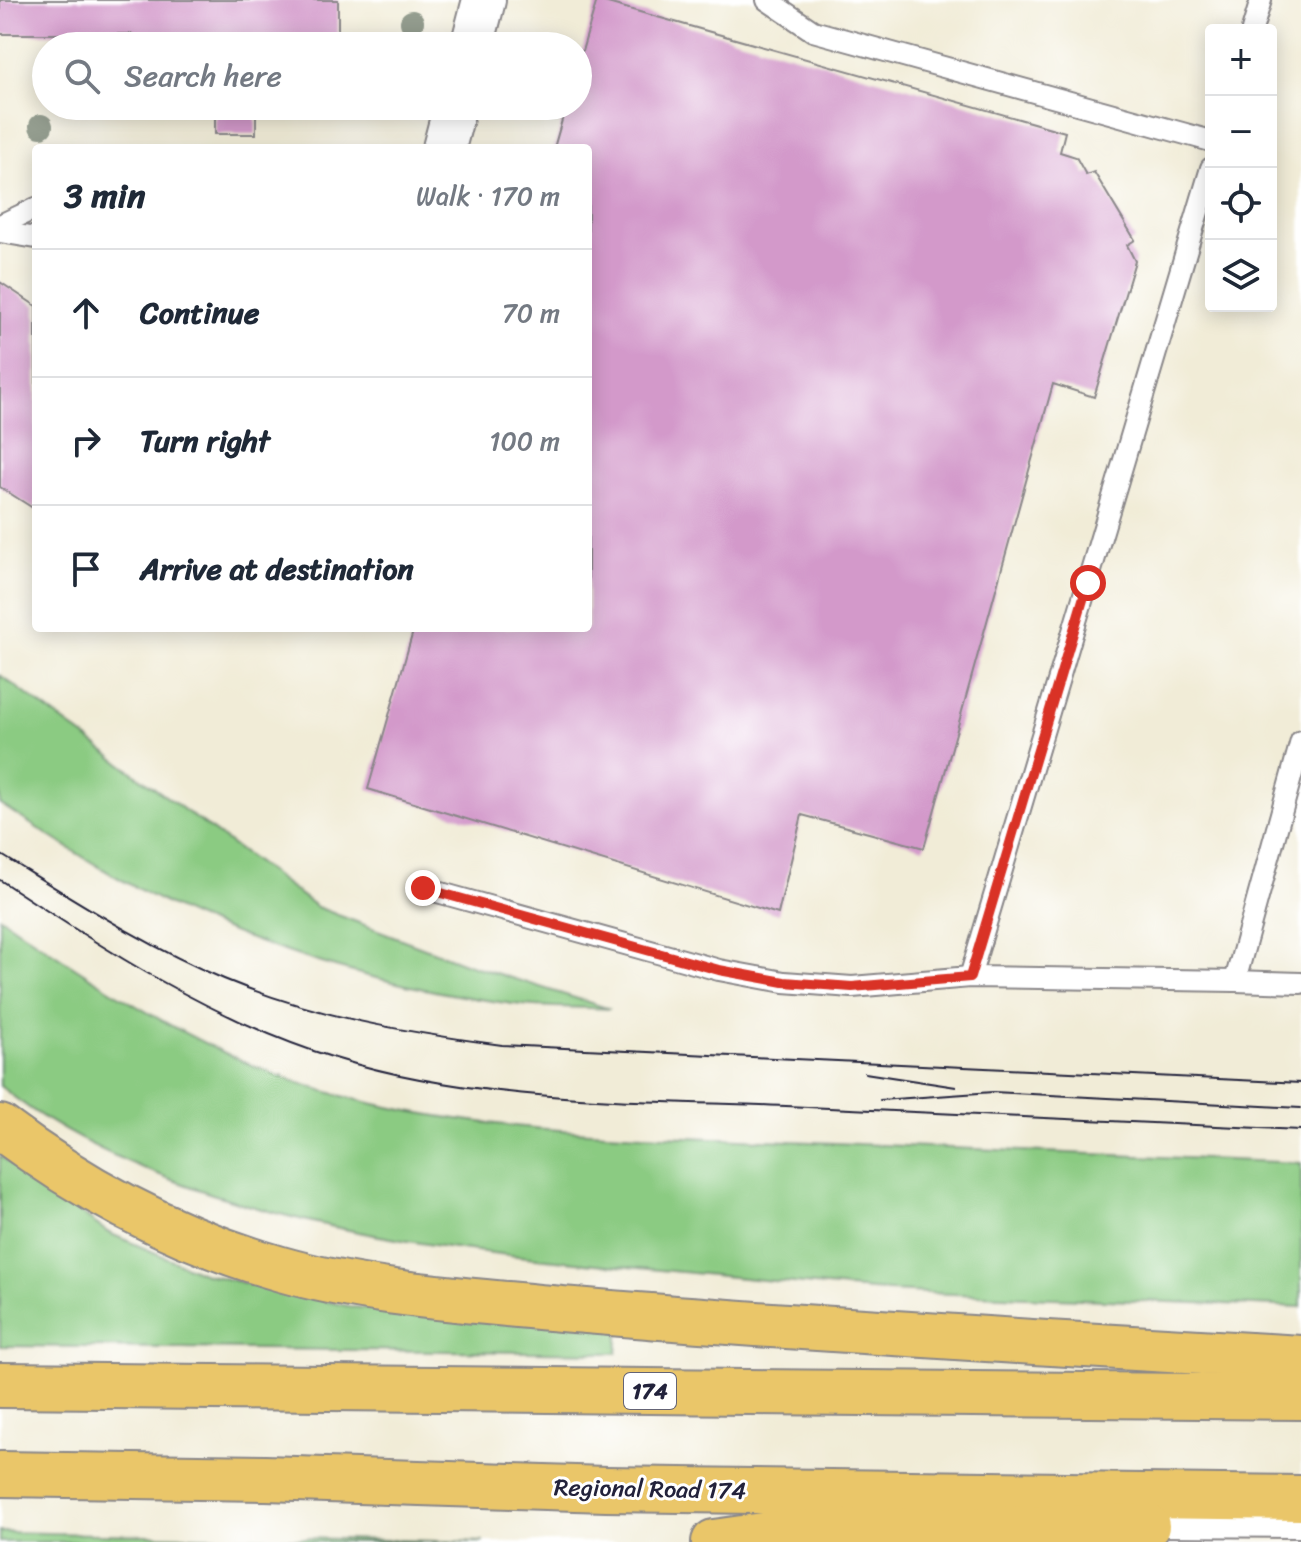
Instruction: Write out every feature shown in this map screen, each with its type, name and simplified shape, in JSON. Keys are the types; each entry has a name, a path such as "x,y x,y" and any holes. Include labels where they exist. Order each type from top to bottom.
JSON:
{"highway":[{"path":"0,1127 77,1182 171,1229 281,1269 336,1283 448,1299 602,1313 1301,1358"},
{"name":"174","path":"0,1385 1301,1397"},
{"name":"Regional Road 174","path":"0,1474 265,1478 606,1489 1301,1498"},
{"path":"714,1542 791,1532 1155,1526 1301,1520"}],"street":[{"path":"476,32 484,0"},
{"path":"445,144 451,120"}],"lane":[{"path":"767,0 813,31 1205,139"},
{"path":"1254,24 1261,0"},
{"path":"970,977 1205,188"},
{"path":"0,225 32,210"},
{"path":"0,232 32,237"},
{"path":"1235,981 1301,741"},
{"path":"423,888 719,970 784,982 852,987 970,977 1301,983"},
{"path":"1155,1526 1301,1527"}],"green space":[{"path":"0,675 317,907 467,964 610,1009 513,1004 395,983 244,937 127,883 0,804"},
{"path":"0,917 154,1016 235,1058 321,1090 429,1115 598,1133 1301,1163 1301,1307 871,1290 537,1258 338,1228 208,1193 145,1169 70,1133 0,1086"},
{"path":"0,1156 109,1233 205,1274 352,1307 619,1328 617,1353 0,1346"},
{"path":"0,1532 484,1542 0,1542"}],"building":[{"path":"0,0 338,0 338,32 0,34"},
{"path":"597,0 1065,132 1060,152 1076,157 1086,175 1094,172 1135,240 1127,245 1135,261 1094,397 1053,384 924,848 802,815 778,914 368,789 413,632 592,632 592,144 555,144 562,120 592,120 592,32 588,32"},
{"path":"215,120 256,120 256,134 215,134"},
{"path":"0,282 32,303 32,507 0,487"}],"tram line":[{"path":"0,854 137,937 224,979 292,1004 430,1035 502,1045 1301,1083"},
{"path":"0,880 120,957 246,1024 335,1058 445,1084 558,1097 1301,1130"},
{"path":"865,1073 956,1087"},
{"path":"880,1100 993,1092 1301,1108"}],"route":[{"path":"423,888 719,970 784,982 852,987 970,977 1088,583"}]}
